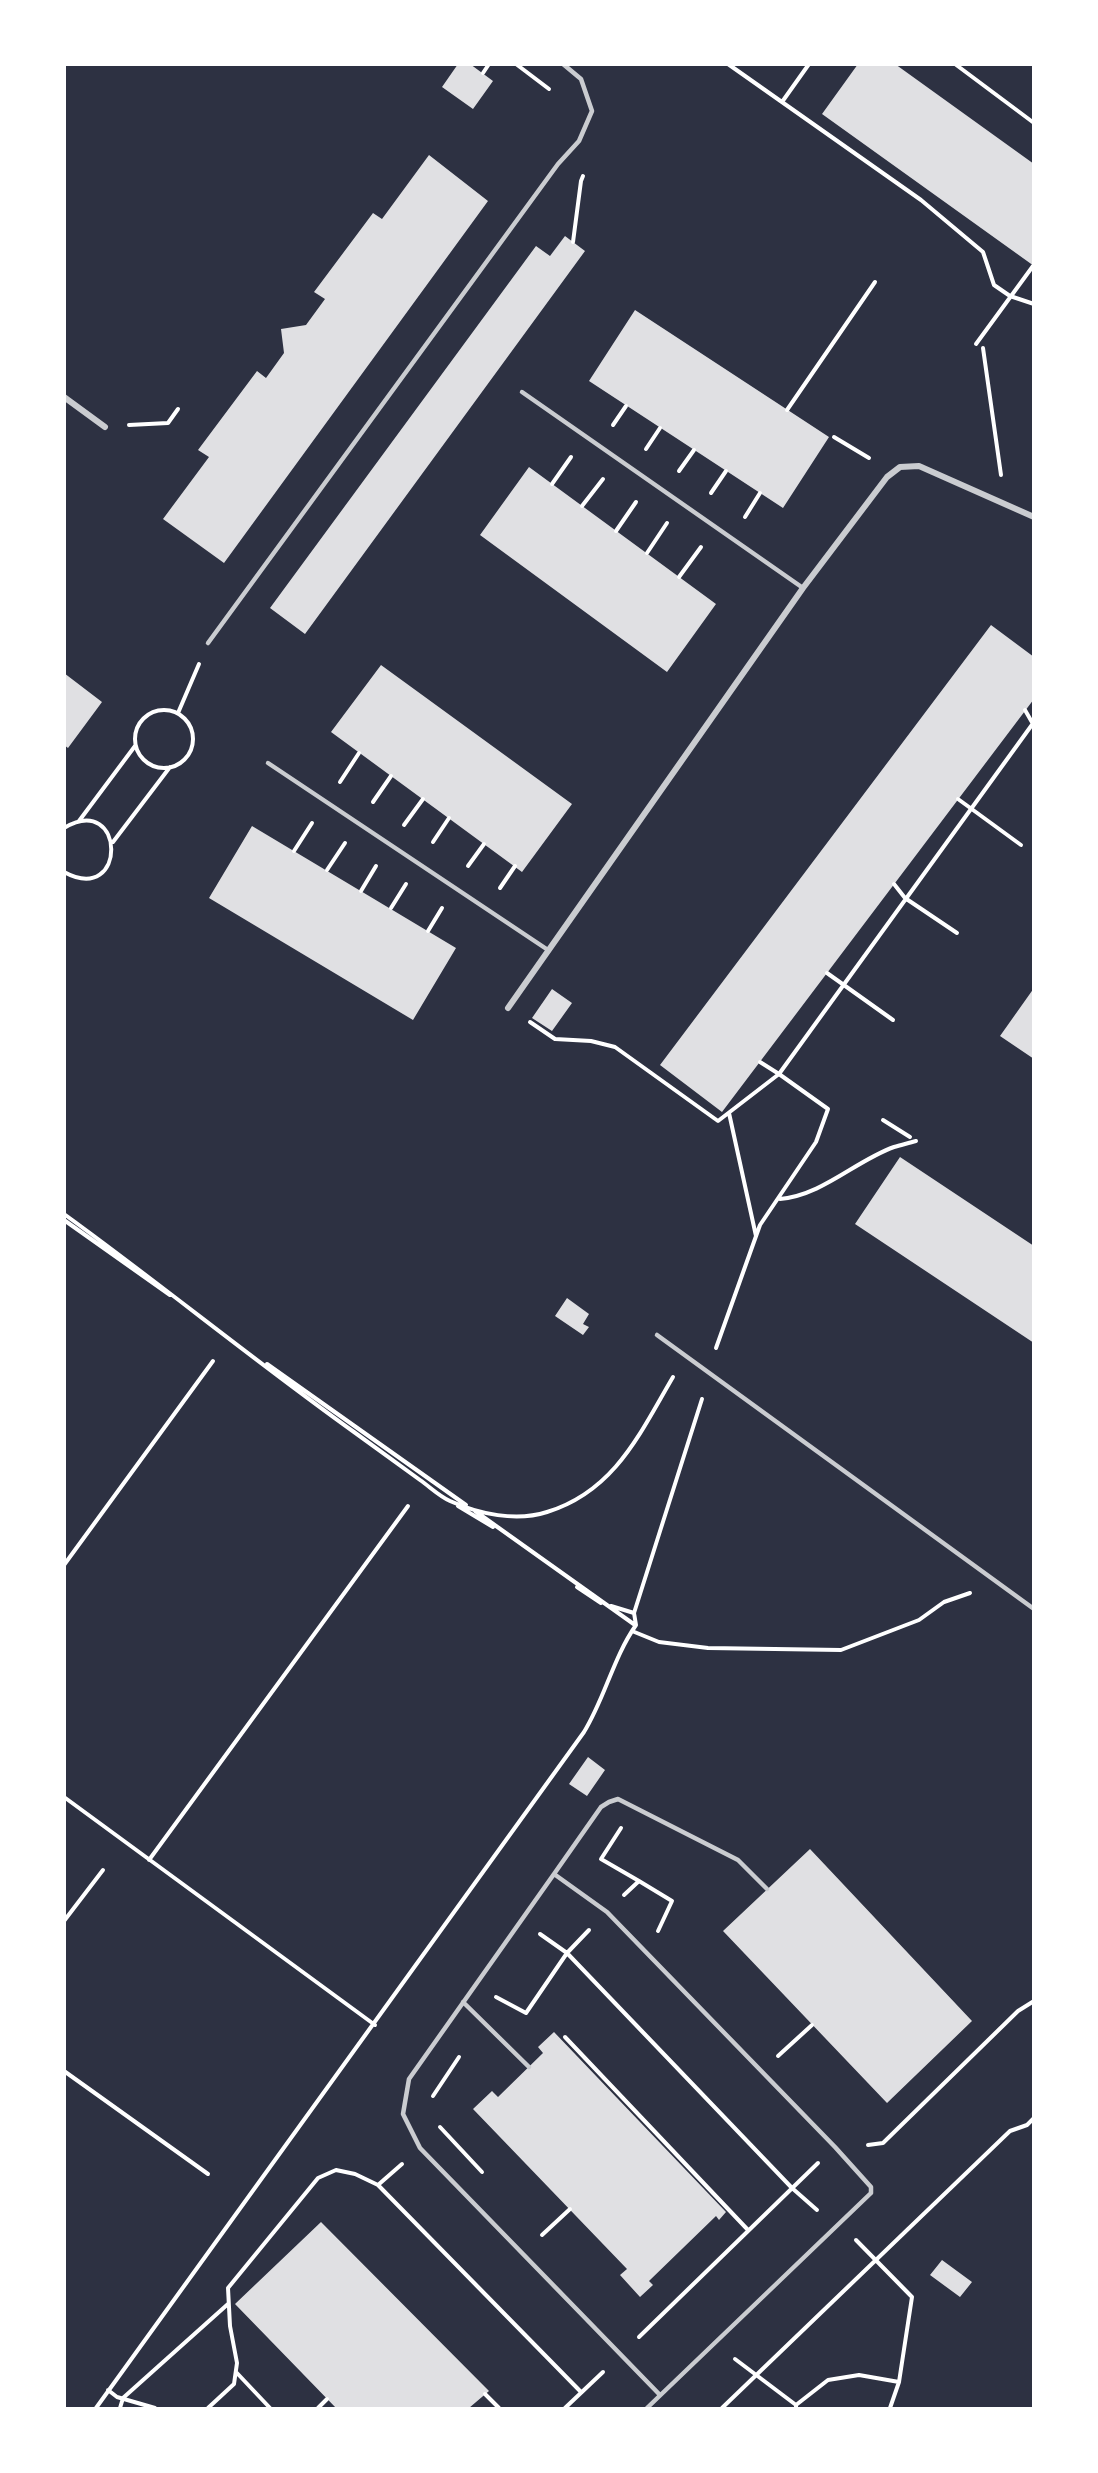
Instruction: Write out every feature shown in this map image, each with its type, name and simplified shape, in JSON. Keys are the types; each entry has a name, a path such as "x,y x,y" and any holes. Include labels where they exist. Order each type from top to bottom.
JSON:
{"street":[{"path":"64,398 105,427"},
{"path":"508,1008 803,588 887,477 900,467 919,466 1034,517"}],"lane":[{"path":"208,643 562,159 579,141 592,111 581,79 563,64"},
{"path":"522,392 803,588"},
{"path":"268,763 548,950"},
{"path":"657,1335 1034,1609"},
{"path":"660,2396 420,2148 403,2114 409,2079 601,1807 609,1802 618,1799 738,1860 767,1889"},
{"path":"554,1874 607,1912 868,2182 871,2193 647,2409"},
{"path":"463,2002 529,2067"}],"path":[{"path":"483,74 489,64"},
{"path":"728,64 921,200 983,252 994,285 1010,296 1034,304"},
{"path":"782,102 809,64"},
{"path":"955,64 1034,123"},
{"path":"562,159 584,175 581,181 573,242"},
{"path":"976,344 1033,266"},
{"path":"787,410 875,282"},
{"path":"983,348 1005,504"},
{"path":"105,427 168,423 178,410"},
{"path":"552,484 586,437"},
{"path":"834,437 870,459 870,464 887,477"},
{"path":"582,506 618,459"},
{"path":"616,531 651,482"},
{"path":"647,553 681,502"},
{"path":"679,577 716,527"},
{"path":"178,713 208,643"},
{"path":"165,710 178,713 188,721 193,733 193,746 187,758 177,766 151,766 141,757 136,745 136,732 142,721 152,712 165,710"},
{"path":"508,1008 555,1039 591,1041 615,1047 718,1120 779,1074 1033,723 1025,710"},
{"path":"79,821 136,745"},
{"path":"113,842 170,767"},
{"path":"958,799 1021,845"},
{"path":"64,828 79,821 92,821 105,828 113,842 113,857 104,870 91,878 76,878 64,872"},
{"path":"894,884 905,898 957,933"},
{"path":"827,973 892,1020"},
{"path":"96,2409 375,2025 595,1714 625,1640 636,1625 634,1613 710,1373 713,1355 760,1225 816,1142 828,1109 760,1062"},
{"path":"729,1113 756,1237"},
{"path":"883,1120 910,1137"},
{"path":"779,1199 791,1198 832,1181 893,1148 916,1141"},
{"path":"64,1214 322,1410 447,1500 515,1540 596,1601 634,1613"},
{"path":"64,1220 636,1625"},
{"path":"447,1500 474,1510 522,1516 545,1513 572,1503 594,1489 620,1465 686,1355"},
{"path":"64,1565 213,1361"},
{"path":"149,1860 408,1506"},
{"path":"632,1631 659,1642 708,1648 841,1650 919,1620 944,1602 998,1584"},
{"path":"64,1797 375,2025"},
{"path":"64,1921 103,1870"},
{"path":"639,1881 672,1901 658,1931 666,1939"},
{"path":"521,1921 567,1953 792,2188 814,2209 840,2223 912,2297 899,2382 890,2409"},
{"path":"565,2409 850,2132 866,2146 882,2144 1018,2011 1034,2001"},
{"path":"778,2056 812,2025"},
{"path":"565,2037 748,2230"},
{"path":"770,2048 786,2065"},
{"path":"64,2071 208,2174"},
{"path":"722,2409 1010,2131 1027,2124 1034,2118"},
{"path":"378,2185 442,2129"},
{"path":"208,2409 234,2384 236,2372 237,2363 228,2289 318,2178 336,2170 355,2174 378,2185 581,2392"},
{"path":"542,2235 570,2209"},
{"path":"120,2409 123,2398 229,2303"},
{"path":"715,2343 796,2407 828,2380 859,2375 899,2382"},
{"path":"236,2372 270,2409"},
{"path":"108,2390 154,2409"},
{"path":"484,2394 499,2409"},
{"path":"318,2409 327,2399"}],"building":[{"path":"458,64 470,64 493,81 473,109 442,87"},
{"path":"858,64 895,64 1034,164 1034,266 822,114"},
{"path":"429,155 488,201 224,563 163,519 209,457 198,450 257,371 266,378 284,353 281,329 306,325 325,299 314,292 373,213 382,219"},
{"path":"565,236 585,251 305,634 270,608 536,246 550,256"},
{"path":"635,310 829,437 783,508 589,381"},
{"path":"529,467 716,604 667,672 480,535"},
{"path":"991,625 1034,657 1034,699 722,1112 660,1065"},
{"path":"381,665 572,804 522,872 331,732"},
{"path":"64,673 102,702 68,748 64,745"},
{"path":"252,826 456,948 413,1020 209,898"},
{"path":"1034,988 1034,1059 1000,1036"},
{"path":"552,989 572,1003 552,1031 532,1018"},
{"path":"900,1157 1034,1246 1034,1343 855,1224"},
{"path":"567,1298 589,1314 583,1324 589,1327 583,1335 555,1316"},
{"path":"588,1757 605,1770 587,1796 569,1784"},
{"path":"810,1849 972,2021 887,2103 723,1931"},
{"path":"554,2032 726,2212 719,2220 716,2216 649,2281 653,2285 640,2297 620,2275 627,2269 473,2109 492,2091 498,2097 543,2053 538,2047"},
{"path":"321,2222 489,2391 469,2408 336,2408 235,2304"},
{"path":"942,2260 972,2282 960,2297 930,2275"}]}
